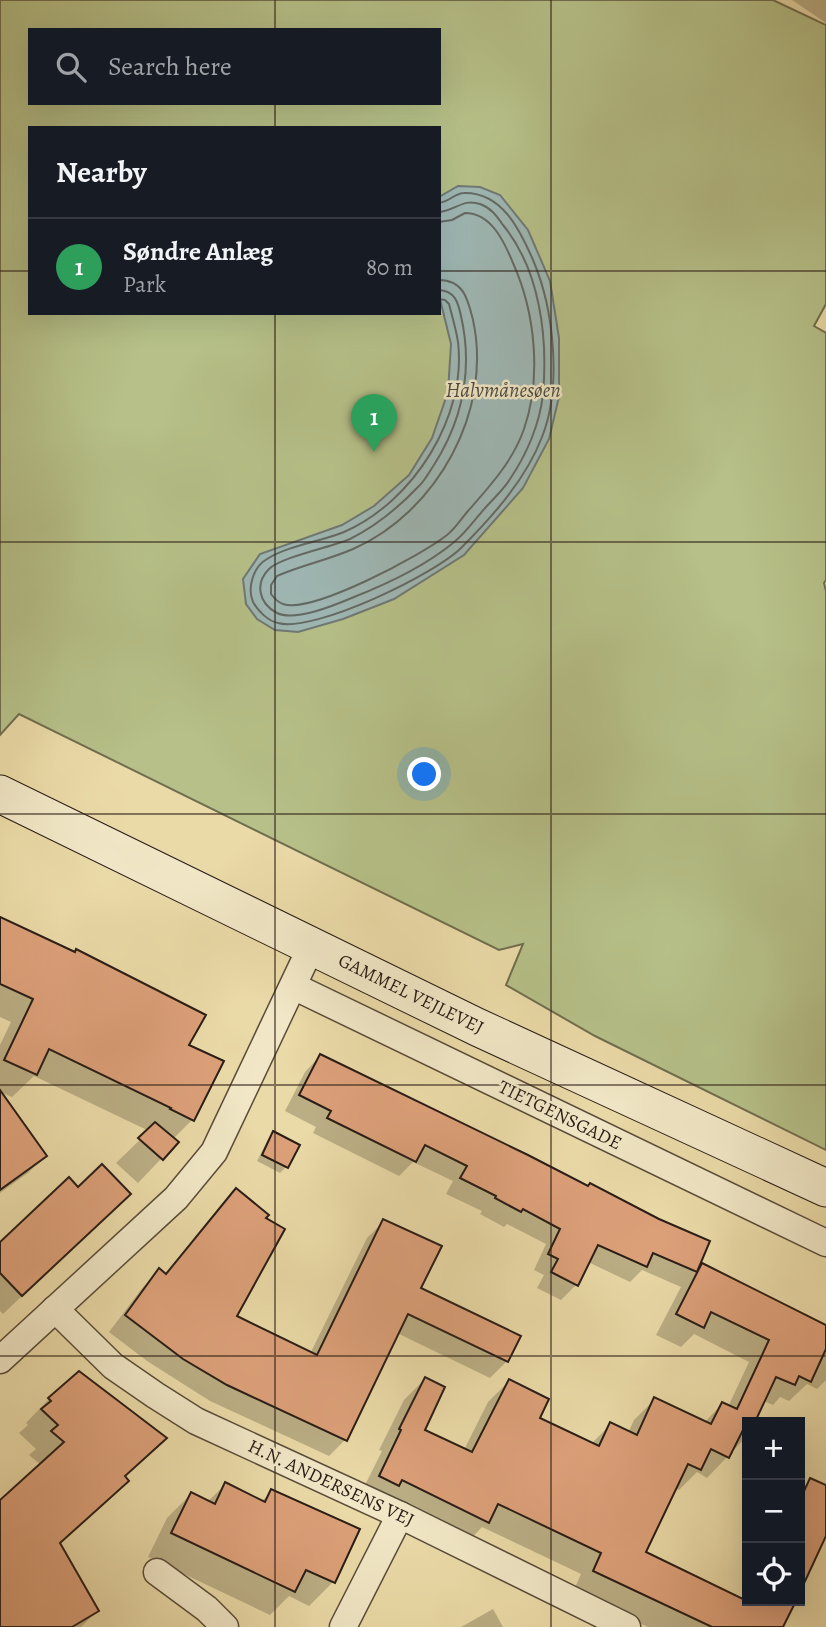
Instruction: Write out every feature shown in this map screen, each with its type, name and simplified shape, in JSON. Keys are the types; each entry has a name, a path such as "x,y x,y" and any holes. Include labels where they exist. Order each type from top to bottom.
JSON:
{"street":[{"name":"GAMMEL VEJLEVEJ","path":"0,794 477,1027 826,1188"},
{"path":"0,1360 177,1198 214,1152 312,946"},
{"name":"TIETGENSGADE","path":"293,986 826,1243"},
{"name":"H.N. ANDERSENS VEJ","path":"54,1309 113,1366 196,1420 400,1515 627,1627"},
{"path":"343,1627 400,1515"},
{"path":"157,1572 207,1609 225,1627"}],"green space":[{"path":"0,0 773,0 826,25 826,304 814,326 826,333 826,1150 595,1036 506,985 523,944 499,950 19,714 0,735"}],"water":[{"name":"Halvmånesøen","path":"458,186 480,187 500,195 528,230 550,281 559,338 559,397 549,439 523,488 464,555 394,599 343,619 298,632 275,630 257,619 246,604 243,579 260,554 342,525 374,506 409,475 432,438 448,392 451,344 441,303 441,196"}],"building":[{"path":"0,917 75,952 76,949 206,1015 189,1045 224,1061 194,1121 49,1049 37,1075 4,1060 33,999 0,984"},
{"path":"320,1054 588,1186 590,1183 659,1219 710,1241 697,1272 653,1253 647,1267 598,1245 578,1286 551,1272 558,1259 548,1254 560,1229 523,1209 521,1212 460,1178 467,1166 425,1145 416,1162 327,1118 331,1111 299,1095"},
{"path":"0,1090 47,1156 0,1190"},
{"path":"155,1122 179,1142 163,1160 138,1138"},
{"path":"273,1131 300,1145 288,1168 262,1155"},
{"path":"102,1164 131,1194 22,1296 0,1273 0,1242 69,1177 78,1187"},
{"path":"236,1188 269,1215 266,1218 285,1229 237,1316 317,1355 383,1219 442,1246 421,1288 521,1336 508,1362 408,1314 347,1441 227,1385 183,1359 125,1315 159,1268 166,1274"},
{"path":"702,1263 826,1325 826,1349 811,1382 799,1376 795,1385 776,1377 757,1417 742,1417 742,1432 729,1458 711,1449 701,1470 688,1464 646,1552 742,1599 742,1606 794,1606 783,1627 712,1627 593,1571 601,1553 498,1504 489,1523 402,1480 399,1486 379,1476 425,1377 445,1387 425,1430 472,1452 509,1379 549,1399 540,1418 599,1446 610,1422 637,1435 654,1397 711,1424 722,1402 737,1409 769,1340 711,1312 704,1328 676,1314"},
{"path":"79,1371 167,1438 125,1476 129,1481 60,1543 99,1611 72,1627 0,1627 0,1500 64,1442 51,1431 58,1425 41,1409 51,1401 48,1398"},
{"path":"810,1478 826,1485 826,1536 805,1581 805,1543 805,1489"},
{"path":"225,1482 265,1502 271,1489 360,1529 335,1583 306,1570 295,1592 171,1533 191,1492 215,1504"}],"place":[{"name":"Søndre Anlæg","path":"374,452"}]}
